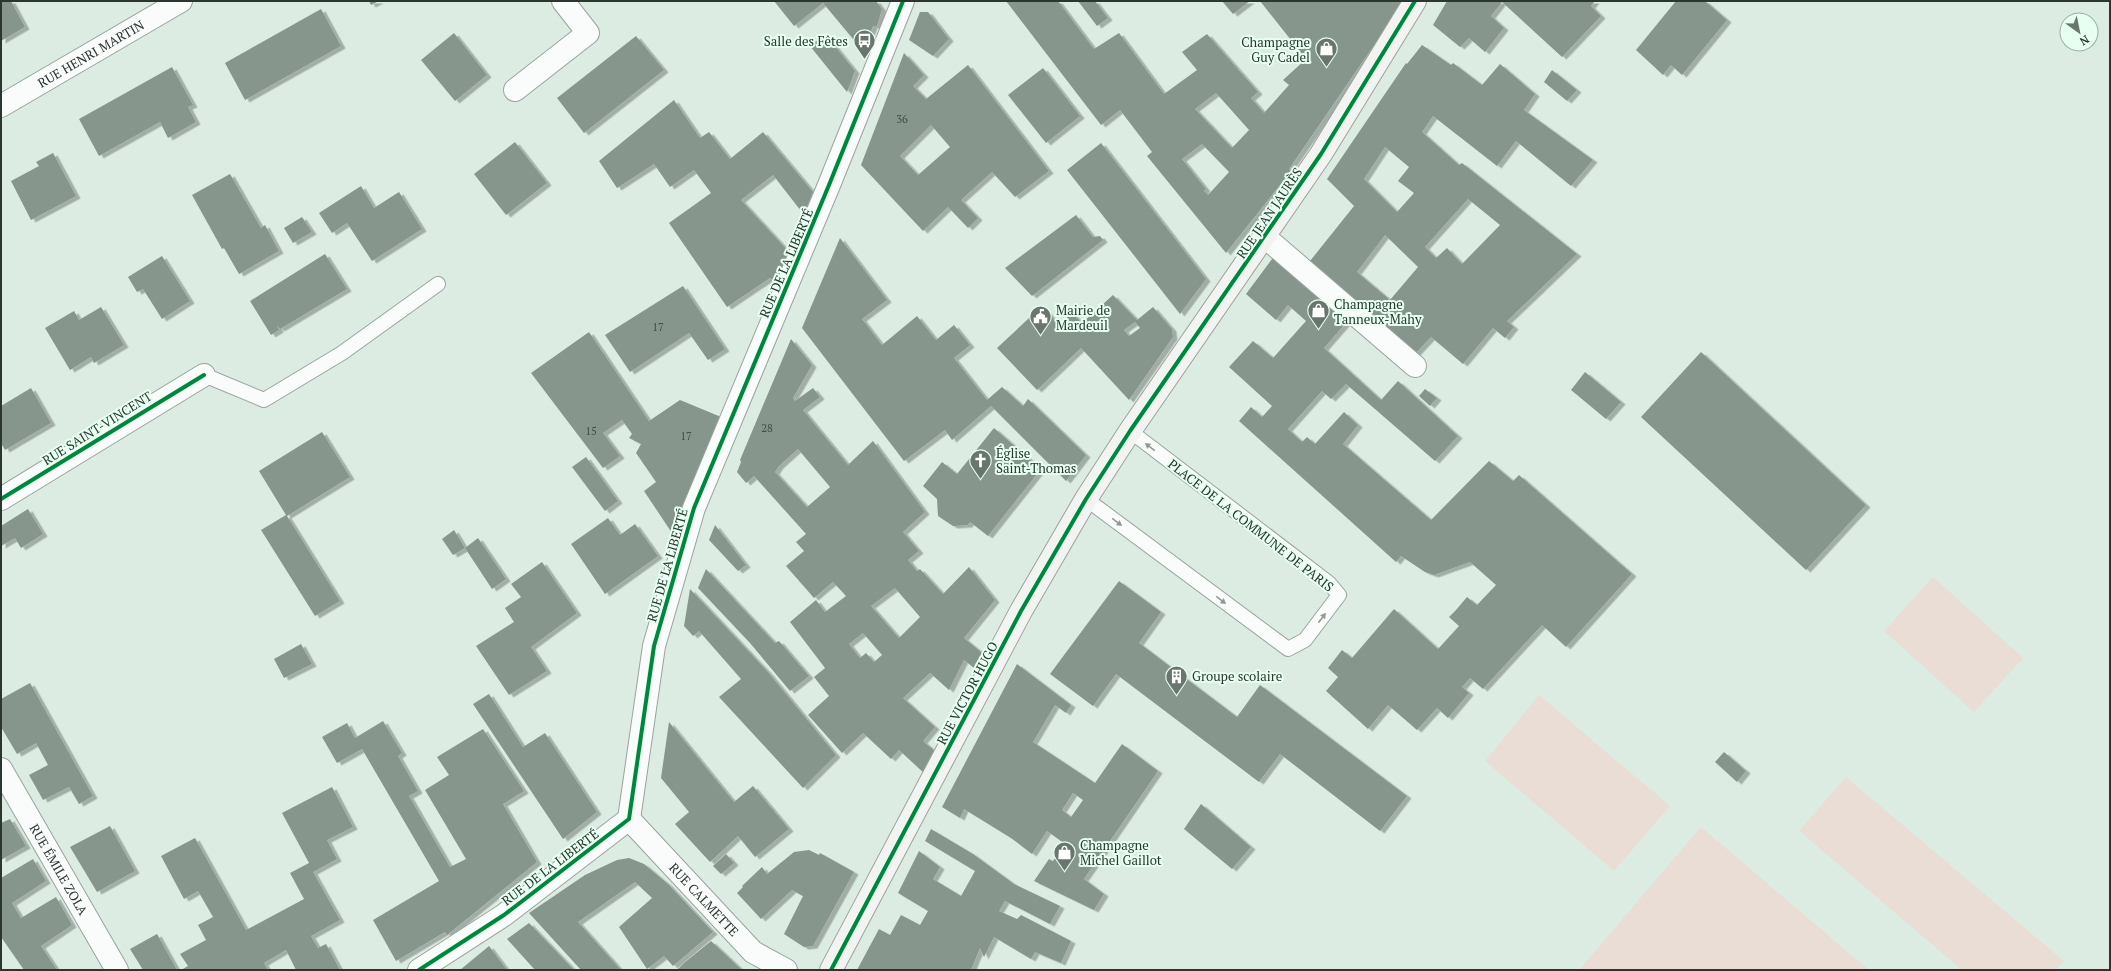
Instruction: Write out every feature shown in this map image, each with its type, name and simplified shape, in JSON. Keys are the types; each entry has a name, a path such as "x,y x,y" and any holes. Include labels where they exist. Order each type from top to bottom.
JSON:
{"street":[{"name":"RUE HENRI MARTIN","path":"1,106 181,1"},
{"path":"515,90 588,33 562,1"},
{"name":"RUE DE LA LIBERTÉ","path":"419,970 504,914 629,819 654,646 694,508 829,185 903,1"},
{"name":"RUE JEAN JAURÈS","path":"1130,431 1321,154 1415,1"},
{"path":"1265,237 1415,366"},
{"name":"RUE SAINT-VINCENT","path":"1,499 204,375"},
{"name":"RUE VICTOR HUGO","path":"831,970 1022,611 1086,499 1130,431"},
{"name":"RUE ÉMILE ZOLA","path":"1,769 117,970"},
{"name":"RUE CALMETTE","path":"629,819 753,952 786,970"}],"lane":[{"path":"204,375 264,400 342,353 438,284"},
{"name":"PLACE DE LA COMMUNE DE PARIS","path":"1086,499 1288,649 1305,640 1339,595 1329,583 1130,431"}],"shaded area":[{"path":"1933,577 2023,658 1974,712 1884,631"},
{"path":"1539,695 1670,806 1614,871 1485,761"},
{"path":"1846,777 2064,961 2056,970 1962,970 1799,831"},
{"path":"1701,827 1869,970 1579,970"}],"building":[{"path":"1,1 11,1 25,27 1,41"},
{"path":"369,1 379,1 371,5"},
{"path":"774,1 876,1 882,9 877,26 873,26 863,51 823,3 794,26"},
{"path":"1006,1 1058,1 1094,49 1119,33 1164,94 1197,70 1182,52 1207,34 1258,92 1251,98 1264,113 1289,85 1283,80 1306,59 1260,1 1402,1 1375,50 1372,48 1289,169 1291,171 1226,253 1147,156 1152,152 1120,110 1101,125","holes":["1216,93 1249,130 1232,148 1195,109","1202,144 1229,172 1208,195 1204,191 1206,189 1182,159"]},
{"path":"1078,1 1095,1 1108,18 1097,26"},
{"path":"1222,1 1250,1 1233,14"},
{"path":"1447,1 1595,1 1591,6 1601,16 1562,57 1502,2 1491,16 1504,28 1485,52 1469,38 1460,47 1433,25"},
{"path":"1676,1 1705,1 1727,20 1682,75 1671,65 1663,75 1636,50"},
{"path":"321,9 341,46 245,100 225,63"},
{"path":"920,12 928,12 949,39 933,56 909,40"},
{"path":"454,33 487,75 455,101 421,60"},
{"path":"636,36 664,70 584,133 557,98"},
{"path":"819,39 823,45 830,40 855,71 847,92 810,46"},
{"path":"1422,45 1451,65 1453,63 1482,85 1500,64 1535,94 1524,110 1593,160 1571,186 1516,141 1497,166 1433,116 1422,132 1459,165 1462,163 1577,254 1507,321 1514,327 1505,338 1493,328 1463,364 1431,337 1415,354 1310,261 1354,206 1327,179 1406,63 1407,64","holes":["1385,147 1409,167 1398,181 1414,193 1397,212 1364,179","1468,199 1500,225 1462,264 1447,248 1436,258 1425,247","1385,235 1418,267 1390,300 1357,272"]},
{"path":"904,53 924,75 913,86 926,99 968,65 1049,171 1015,197 992,172 961,200 978,218 968,228 948,207 923,231 861,165","holes":["931,125 950,147 918,175 900,156"]},
{"path":"172,67 193,105 188,107 196,122 168,138 160,122 99,156 79,119"},
{"path":"1043,68 1080,116 1046,143 1008,95"},
{"path":"1552,70 1577,90 1567,101 1544,82"},
{"path":"674,100 700,138 709,132 730,159 763,132 813,192 805,212 801,211 773,175 741,200 789,252 776,283 770,278 727,307 669,223 711,193 694,170 670,187 654,164 617,188 599,161"},
{"path":"515,142 547,183 506,215 474,174"},
{"path":"1101,143 1206,279 1180,314 1067,170"},
{"path":"53,153 76,196 31,220 11,181 39,166 36,162"},
{"path":"230,174 261,228 265,225 279,251 239,274 224,248 222,249 192,195"},
{"path":"361,186 374,208 399,192 422,229 372,261 347,223 332,233 319,213"},
{"path":"1076,215 1093,237 1100,236 1103,240 1032,296 1005,268"},
{"path":"302,217 312,232 293,243 284,228"},
{"path":"840,238 887,300 862,319 882,345 917,316 936,340 954,325 970,345 954,358 987,400 1002,387 1023,406 1028,399 1086,455 1066,481 991,406 952,440 945,430 904,461 802,328"},
{"path":"325,254 347,289 280,329 277,325 279,330 271,335 250,301"},
{"path":"1275,255 1351,317 1324,348 1381,400 1398,381 1458,436 1435,461 1346,384 1331,399 1322,391 1288,429 1302,442 1307,437 1315,444 1344,412 1358,425 1343,444 1431,520 1489,461 1513,481 1519,475 1632,574 1566,647 1542,625 1483,689 1470,678 1462,687 1469,693 1448,718 1437,708 1417,730 1388,705 1368,729 1326,691 1338,677 1328,668 1342,650 1352,658 1394,609 1438,649 1459,626 1449,617 1467,597 1477,605 1496,585 1470,562 1434,575 1425,572 1401,556 1396,562 1239,421 1251,407 1262,417 1272,406 1229,367 1253,341 1273,358 1306,321 1288,305 1276,320 1246,294"},
{"path":"162,256 190,301 162,319 143,289 137,292 128,277"},
{"path":"683,286 725,349 708,360 689,333 630,372 605,335"},
{"path":"1113,295 1137,320 1153,307 1172,329 1173,337 1129,400 1081,348 1037,390 997,348 1042,306 1059,325 1072,313 1082,323","holes":["1135,322 1140,328 1129,336 1124,330"]},
{"path":"101,307 124,345 94,363 91,357 70,370 45,328 74,311 79,320"},
{"path":"589,332 649,421 680,400 721,417 672,533 644,491 656,482 636,453 641,444 629,438 632,434 622,420 603,433 620,456 603,468 531,373"},
{"path":"791,339 812,365 793,398 795,401 813,388 820,397 803,410 848,465 873,441 925,512 903,532 919,551 908,560 917,571 920,569 943,594 969,567 995,600 964,638 986,656 979,672 964,660 949,690 930,673 903,698 935,727 923,741 937,753 925,774 899,750 891,759 863,733 842,753 808,715 829,696 814,677 825,668 790,622 816,600 825,612 846,596 833,582 814,598 786,566 804,551 796,542 806,534 754,476 746,483 737,472 741,462 740,460","holes":["798,449 830,487 807,507 775,472 779,466","895,588 920,617 899,638 871,606","863,633 882,655 874,662 866,653 860,658 849,644"]},
{"path":"1701,352 1866,505 1806,570 1641,417"},
{"path":"1585,372 1621,402 1606,419 1571,390"},
{"path":"31,388 51,423 5,450 1,443 1,406"},
{"path":"1425,389 1437,398 1430,406 1419,396"},
{"name":"Église Saint-Thomas","path":"994,428 1041,469 988,536 970,522 968,525 953,526 938,516 937,499 923,486 942,462 957,474"},
{"path":"322,432 350,477 287,516 340,601 315,616 261,530 286,515 259,471"},
{"path":"586,457 618,501 605,511 572,467"},
{"path":"28,509 43,534 21,548 15,538 1,546 1,526"},
{"path":"608,518 620,535 635,524 658,556 605,594 571,544"},
{"path":"715,525 746,565 738,571 709,540"},
{"path":"454,530 465,548 453,555 442,539"},
{"path":"478,538 506,579 492,589 465,548"},
{"path":"542,562 577,613 531,647 547,671 509,695 476,646 514,622 505,608 521,597 511,584"},
{"path":"706,569 775,643 779,641 809,676 790,691 750,643 698,588"},
{"name":"Groupe scolaire","path":"1119,581 1161,612 1139,643 1237,717 1260,685 1407,796 1380,831 1280,754 1259,782 1116,674 1093,706 1050,674"},
{"path":"690,589 768,672 836,755 803,788 719,697 741,679 699,631 693,636 684,626"},
{"path":"301,644 312,664 284,678 274,659"},
{"path":"1017,664 1071,705 1066,713 1055,705 1033,742 1095,783 1122,744 1158,771 1084,879 1104,894 1094,910 1034,881 1049,859 1053,861 1065,844 1047,831 1032,854 1011,838 964,809 960,818 942,807","holes":["1073,793 1083,800 1071,817 1062,810"]},
{"path":"30,683 93,796 79,804 69,787 43,800 29,775 48,765 36,743 17,754 1,727 1,699"},
{"path":"489,694 523,747 545,733 597,812 563,839 473,704"},
{"path":"383,721 402,753 398,756 418,791 409,796 450,867 466,859 425,790 449,775 437,757 483,729 524,791 503,804 537,862 447,935 445,932 396,961 373,920 439,881 362,749 337,763 322,737 347,723 355,738"},
{"path":"669,722 734,802 753,786 789,829 755,857 738,836 710,862 675,824 689,812 661,778"},
{"path":"1724,752 1746,771 1737,782 1715,762"},
{"path":"332,787 353,827 327,840 337,859 313,872 340,920 311,936 318,948 326,944 340,970 296,970 286,950 264,963 268,970 181,970 188,966 180,954 206,940 198,925 213,917 198,891 184,899 161,856 195,838 246,930 304,899 290,873 309,863 282,813"},
{"path":"1201,804 1251,847 1232,869 1184,829"},
{"path":"10,819 26,846 1,860 1,823"},
{"path":"110,826 135,871 97,892 70,847"},
{"path":"931,829 973,854 1014,884 1060,906 1050,924 1005,901 999,911 1017,919 1021,915 1071,941 1061,963 1035,952 1031,959 994,937 984,957 980,948 971,970 857,970 879,929 890,935 901,915 920,925 928,911 898,893 919,851 940,867 933,879 961,896 975,871 925,841"},
{"path":"809,850 819,855 820,853 854,872 813,946 804,947 784,934 803,896 792,890 761,919 737,893 743,887 742,886 762,867 767,874 794,852"},
{"path":"726,854 734,863 721,874 713,866"},
{"path":"629,858 644,864 668,884 713,932 673,966 664,956 647,969 619,927 652,898 635,882 578,922 621,970 581,970 529,913 585,875 617,860"},
{"path":"33,859 46,881 12,903 21,918 56,897 72,925 41,946 57,970 24,970 1,937 1,878"},
{"path":"529,923 574,970 535,970 507,939"},
{"path":"157,934 177,970 143,970 130,949"},
{"path":"711,941 742,970 677,970 684,963"},
{"path":"489,946 507,970 460,970"}],"cycle path":[{"path":"419,970 504,915 629,819 654,646 694,508 829,185 903,1"},
{"path":"831,970 1021,611 1086,499 1130,431 1321,154 1415,1"},
{"path":"1,499 204,375"}],"place":[{"name":"Salle des Fêtes","path":"864,60"},
{"name":"Champagne Guy Cadel","path":"1326,68"},
{"name":"Champagne Tanneux-Mahy","path":"1318,330"},
{"name":"Mairie de Mardeuil","path":"1040,336"},
{"name":"Église Saint-Thomas","path":"980,480"},
{"name":"Groupe scolaire","path":"1176,696"},
{"name":"Champagne Michel Gaillot","path":"1064,872"}]}
